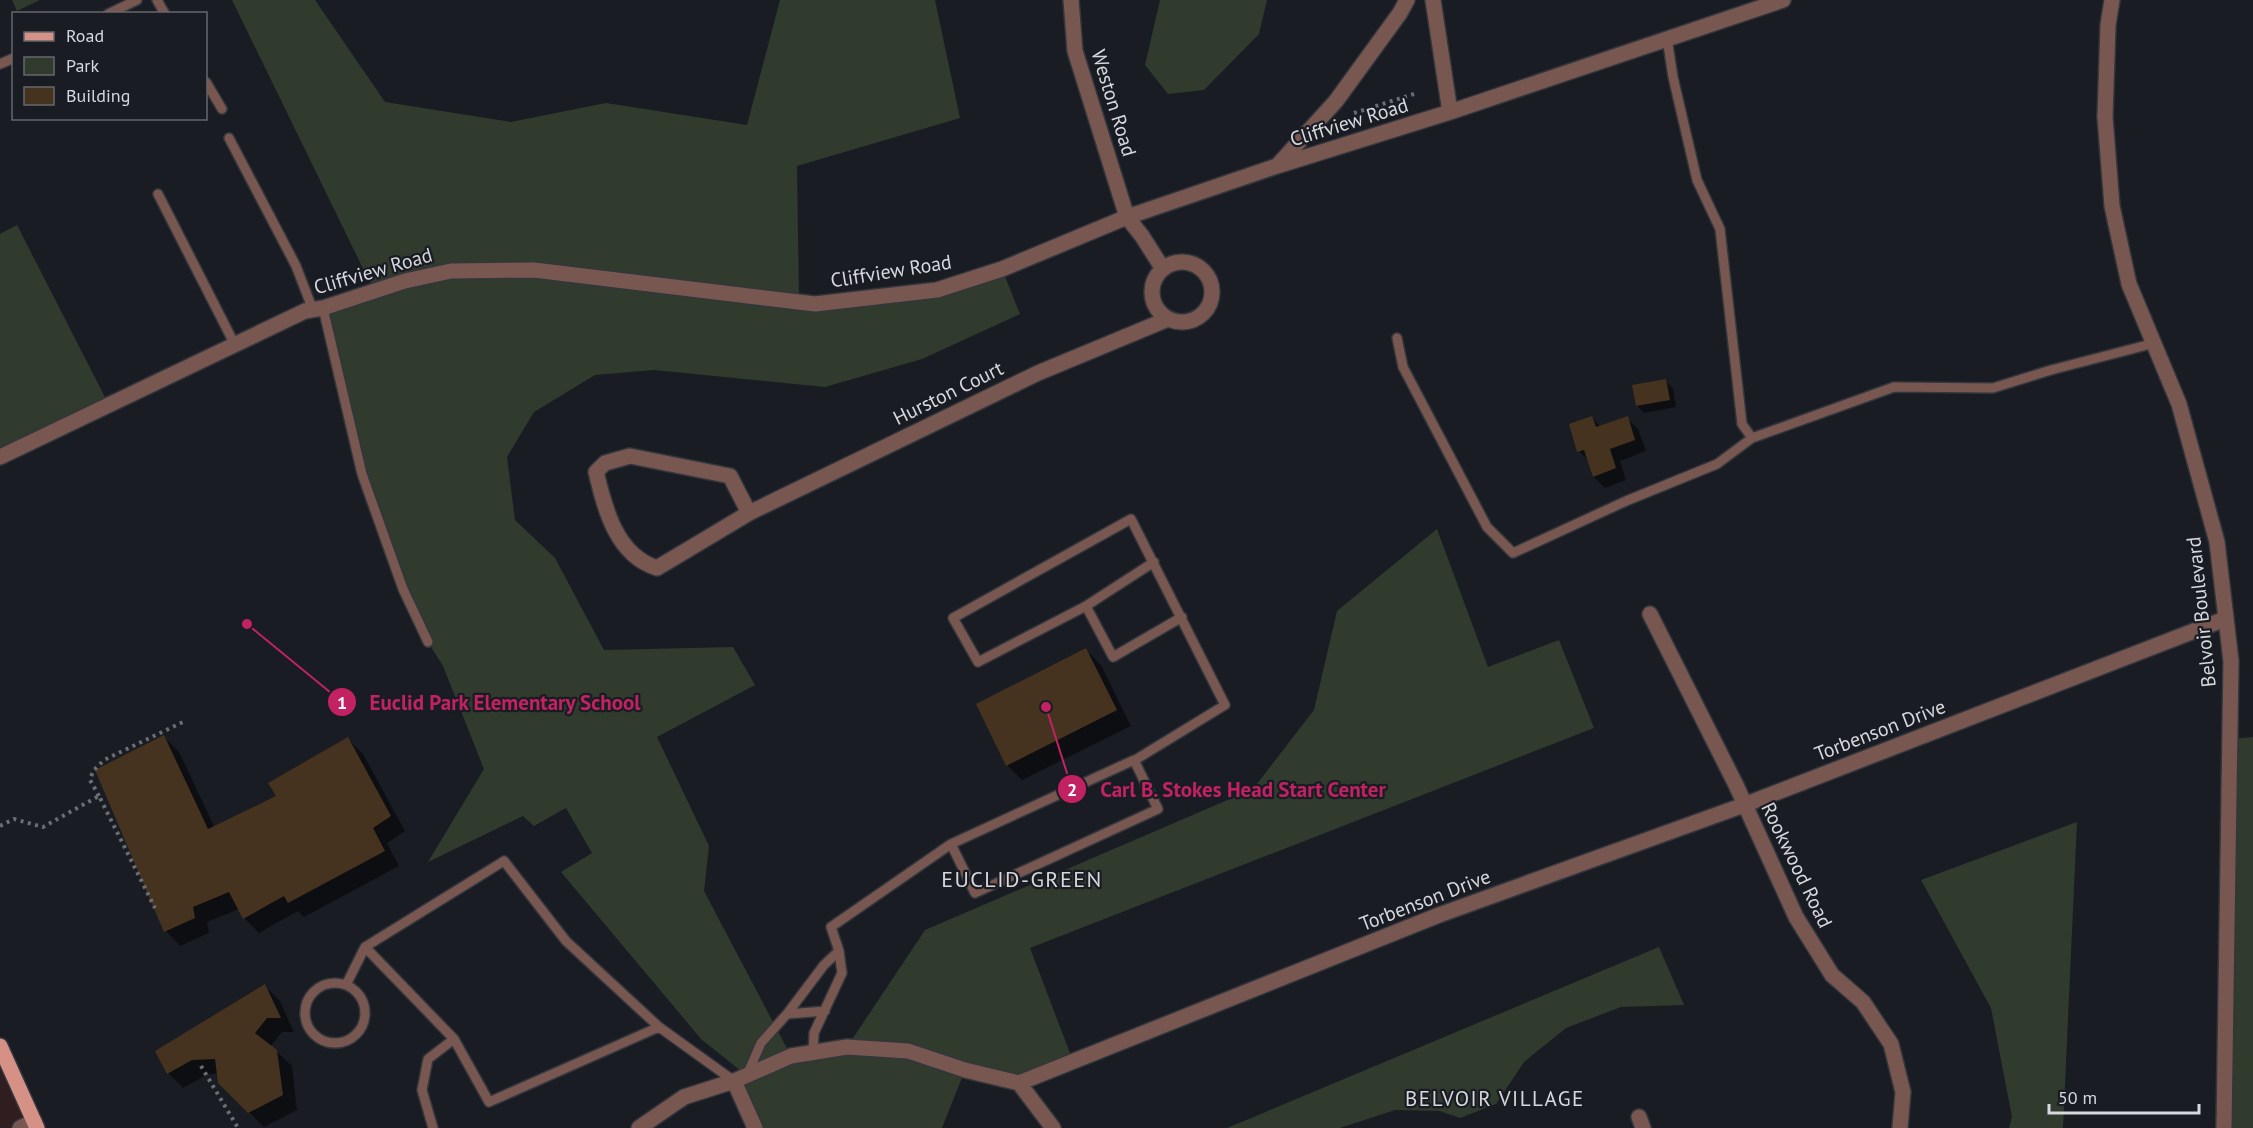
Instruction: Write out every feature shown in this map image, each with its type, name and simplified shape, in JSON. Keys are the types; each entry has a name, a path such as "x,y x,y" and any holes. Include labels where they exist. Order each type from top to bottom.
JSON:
{"main road":[{"path":"0,1046 31,1126"}],"street":[{"name":"Weston Road","path":"1071,0 1075,51 1126,217"},
{"path":"1277,166 1336,101 1407,0"},
{"path":"1433,0 1450,112"},
{"name":"Cliffview Road","path":"0,457 305,311 318,309 405,281 451,271 534,270 815,304 938,290 1002,269 1126,217 1277,166 1450,112 1782,0"},
{"name":"Belvoir Boulevard","path":"2112,0 2108,25 2105,117 2112,206 2129,284 2179,404 2217,542 2231,672 2224,1128"},
{"path":"1126,217 1142,236 1163,269 1153,286 1153,295 1155,305 1168,319"},
{"name":"Hurston Court","path":"748,513 730,476 630,456 605,463 596,472 611,525 623,543 644,564 657,568 748,513 1038,372 1168,319 1177,322 1197,318 1210,304 1212,294 1211,284 1200,268 1191,263 1181,262 1163,269"},
{"name":"Rookwood Road","path":"1650,614 1744,805 1796,918 1832,975 1863,1002 1891,1044 1903,1092 1900,1128"},
{"name":"Torbenson Drive","path":"1019,1083 1439,915 1744,805 2225,619"},
{"path":"639,1128 684,1097 741,1078 791,1056 847,1047 908,1051 965,1070 1019,1083 1053,1128"},
{"path":"741,1078 755,1128"}],"lane":[{"path":"112,12 137,0"},
{"path":"1667,38 1673,77 1697,180 1720,230 1742,424 1752,438"},
{"path":"207,84 222,109"},
{"path":"229,138 318,309 362,474 403,589 428,642"},
{"path":"158,194 234,345"},
{"path":"1397,338 1403,367 1487,527 1513,553 1626,501 1717,464 1752,438 1894,387 1993,388 2050,370 2154,343"},
{"path":"813,1052 814,1033 842,973 839,951 831,927 951,844 1135,760 1226,705 1182,616 1154,562 1131,519 953,618 978,662 1086,606 1154,562"},
{"path":"1086,606 1113,657 1182,616"},
{"path":"951,844 975,893 1158,810 1135,760"},
{"path":"346,985 365,947 504,861 566,941 659,1027 741,1078 760,1043 787,1014 824,965 839,951"},
{"path":"365,947 454,1040 489,1102 659,1027"},
{"path":"336,983 346,985 355,990 361,998 365,1017 362,1027 356,1035 347,1040 338,1043 328,1042 311,1032 306,1023 306,1004 318,988 336,983"},
{"path":"787,1014 825,1011"},
{"path":"433,1128 422,1090 428,1059 454,1040"}],"path":[{"path":"1354,113 1414,94"},
{"path":"155,908 90,780 93,771 104,760 183,722"},
{"path":"0,826 14,819 43,827 99,796"},
{"path":"201,1066 238,1128"}],"shaded area":[{"path":"0,1050 37,1128 0,1128"}],"green space":[{"path":"12,0 40,0 17,11"},
{"path":"232,0 315,0 385,102 511,122 606,103 747,125 780,0 935,0 960,118 797,166 799,302 937,290 1002,269 1020,314 922,359 825,387 654,370 595,375 534,412 507,457 515,520 555,558 604,650 733,647 755,685 657,737 709,846 704,891 791,1056 847,1047 925,930 1253,789 1314,710 1337,611 1437,529 1488,667 1559,640 1594,728 1030,948 1073,1061 1019,1083 965,1070 942,1128 755,1128 734,1081 746,1075 701,1039 561,872 592,853 566,808 534,826 523,816 428,862 484,769 443,666 428,642 362,474 323,308 374,291"},
{"path":"1160,0 1267,0 1259,34 1204,90 1168,94 1145,65"},
{"path":"17,225 109,405 0,457 0,234"},
{"path":"2253,737 2253,1128 2224,1128 2230,739"},
{"path":"2077,822 2063,1128 2009,1128 2012,1117 1991,1008 1921,880"},
{"path":"1659,947 1684,1005 1621,1007 1566,1028 1524,1062 1496,1104 1460,1118 1440,1111 1395,1110 1340,1128 1227,1128"}],"building":[{"path":"1666,379 1670,400 1636,406 1632,385"},
{"path":"1592,416 1596,427 1628,416 1635,440 1610,449 1616,468 1593,477 1584,450 1577,452 1569,424"},
{"path":"1086,648 1117,710 1006,766 976,704"},
{"path":"164,735 208,829 276,796 268,783 348,737 391,816 373,828 385,851 288,903 284,896 243,919 229,892 193,907 195,918 164,932 95,770"},
{"path":"265,984 281,1018 267,1018 255,1033 277,1050 283,1095 248,1113 218,1083 215,1059 192,1060 167,1074 155,1051"}],"place":[{"name":"Euclid Park Elementary School","path":"247,624"},
{"name":"Carl B. Stokes Head Start Center","path":"1046,707"}],"district":[{"name":"EUCLID-GREEN","path":"1022,879"},
{"name":"BELVOIR VILLAGE","path":"1495,1098"}]}
